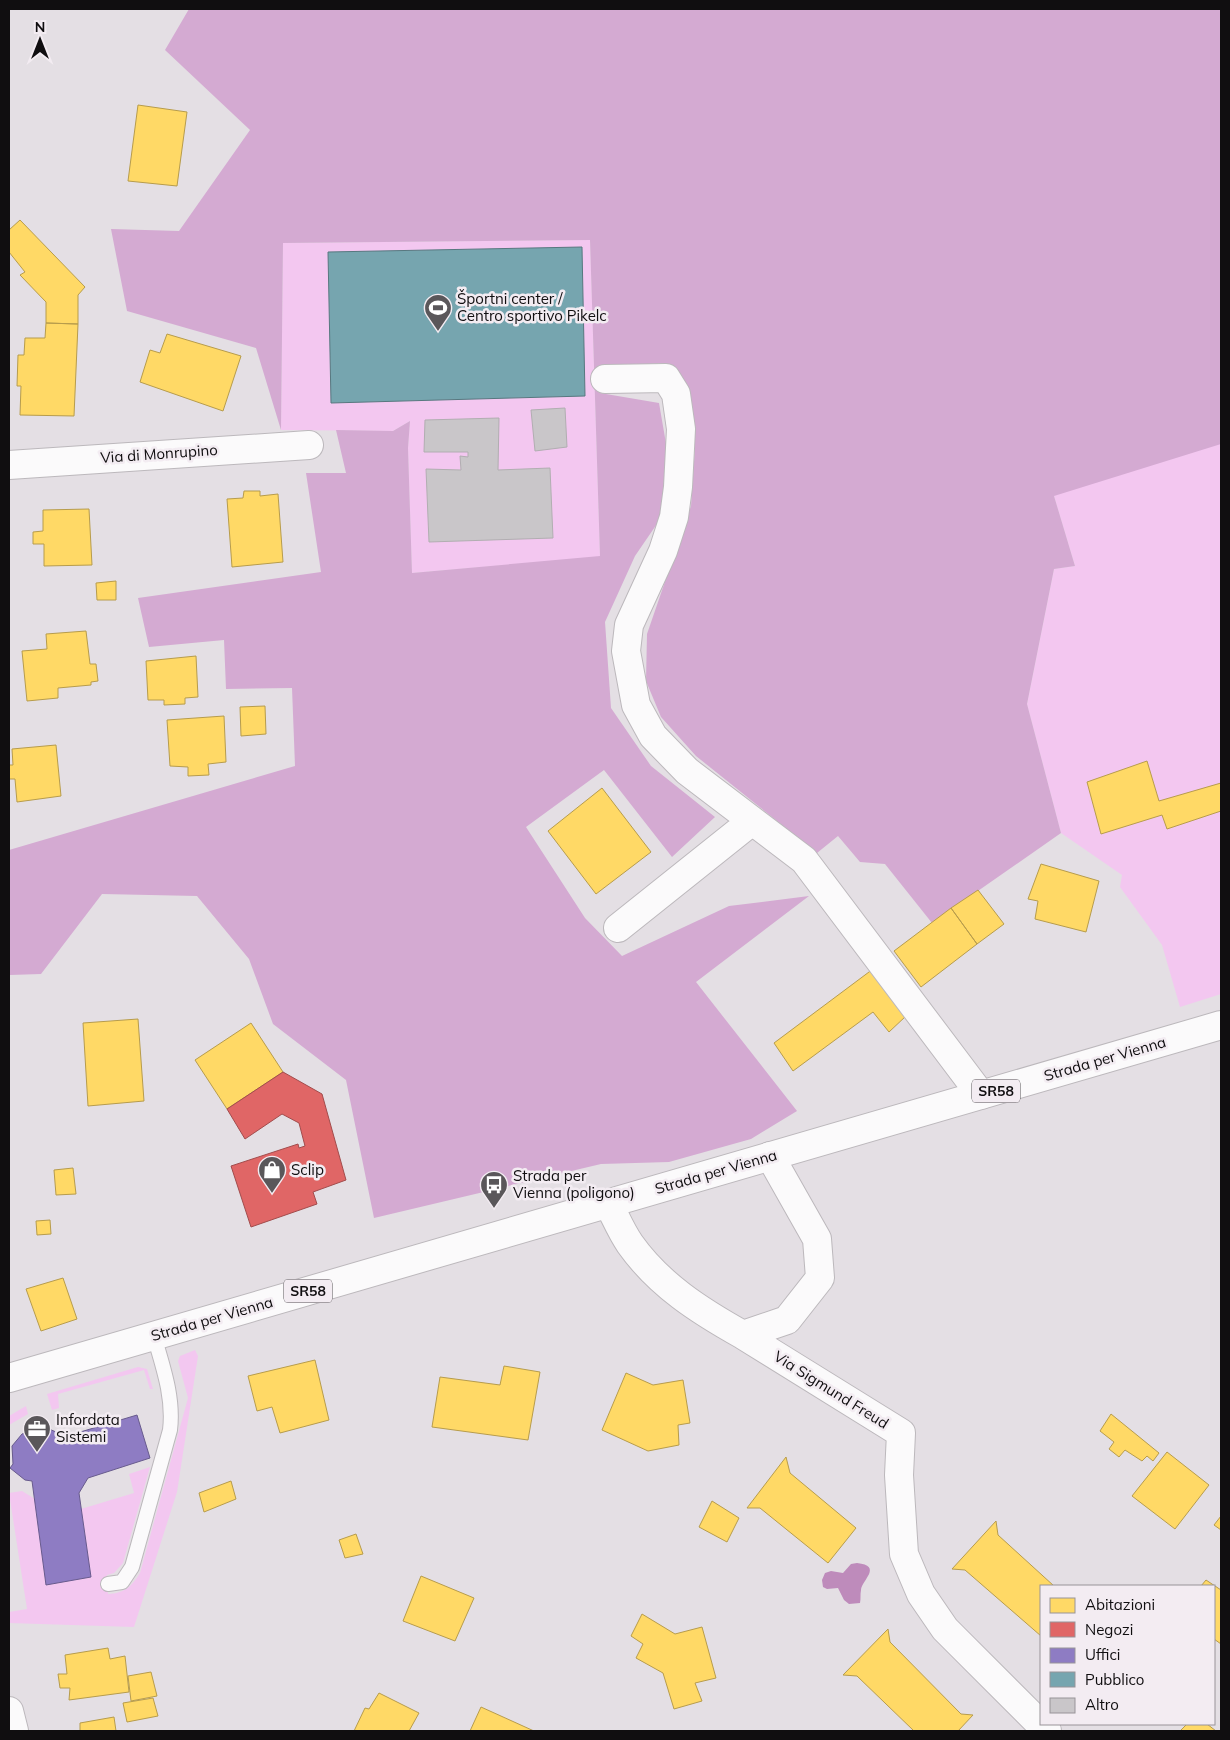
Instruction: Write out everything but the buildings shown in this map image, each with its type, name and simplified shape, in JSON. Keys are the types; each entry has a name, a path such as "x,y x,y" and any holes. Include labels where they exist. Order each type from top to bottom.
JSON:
{"street":[{"path":"605,379 666,378 676,394 681,429 678,487 674,517 663,551 629,625 626,651 636,705 653,736 687,770 804,860 981,1095"},
{"name":"Via di Monrupino","path":"9,465 309,445"},
{"path":"618,928 752,821"},
{"name":"Strada per Vienna","path":"9,1378 1221,1024"},
{"path":"743,1335 787,1320 820,1278 817,1239 770,1156"},
{"name":"Via Sigmund Freud","path":"608,1203 630,1244 663,1282 701,1312 743,1335 901,1432 899,1475 904,1554 921,1594 945,1629 1040,1724"},
{"path":"9,1712 14,1731"}],"lane":[{"path":"108,1584 122,1582 132,1567 170,1430 170,1396 154,1336"}],"shaded area":[{"path":"189,9 1221,9 1221,444 1054,496 1075,566 1054,569 1027,704 1061,833 932,923 885,864 860,862 838,836 817,853 696,756 661,717 646,681 647,634 691,506 695,447 691,399 664,363 600,367 600,393 659,403 668,455 661,518 635,556 605,622 611,708 651,766 715,817 672,857 604,770 526,827 585,918 622,956 729,906 809,896 696,982 797,1111 751,1139 669,1162 601,1164 374,1218 346,1080 273,1024 249,959 197,896 102,894 41,974 10,975 9,850 295,766 292,688 226,689 224,640 149,647 138,598 321,572 306,473 346,473 336,430 393,431 410,421 408,448 412,573 600,556 590,240 283,243 281,430 256,348 127,311 111,229 179,231 250,130 165,50"},
{"path":"1221,9 1221,994 1180,1007 1162,945 1120,887 1122,875 1061,833 1027,704 1054,569 1075,566 1054,496"},
{"name":"Športni center / Centro sportivo Pikelc","path":"590,240 600,557 412,573 408,448 410,421 393,431 281,430 283,243"},
{"path":"195,1350 198,1356 177,1492 134,1627 9,1623 9,1612 27,1609 9,1493 22,1491 35,1499 81,1509 134,1493 129,1474 150,1467 123,1563 114,1573 107,1575 108,1594 123,1591 137,1578 140,1573 188,1398 178,1361 180,1356"},
{"path":"138,1367 147,1369 153,1389 150,1389 144,1370 58,1394 59,1408 52,1410 47,1394"},
{"path":"26,1406 28,1414 9,1425 9,1416"},
{"path":"857,1563 869,1567 870,1570 862,1586 860,1603 849,1604 844,1600 838,1588 827,1589 823,1587 822,1580 825,1573 831,1571 843,1573 851,1564"}],"place":[{"name":"Športni center / Centro sportivo Pikelc","path":"438,332"},
{"name":"Sclip","path":"272,1194"},
{"name":"Strada per Vienna (poligono)","path":"494,1209"},
{"name":"Infordata Sistemi","path":"37,1453"}]}
